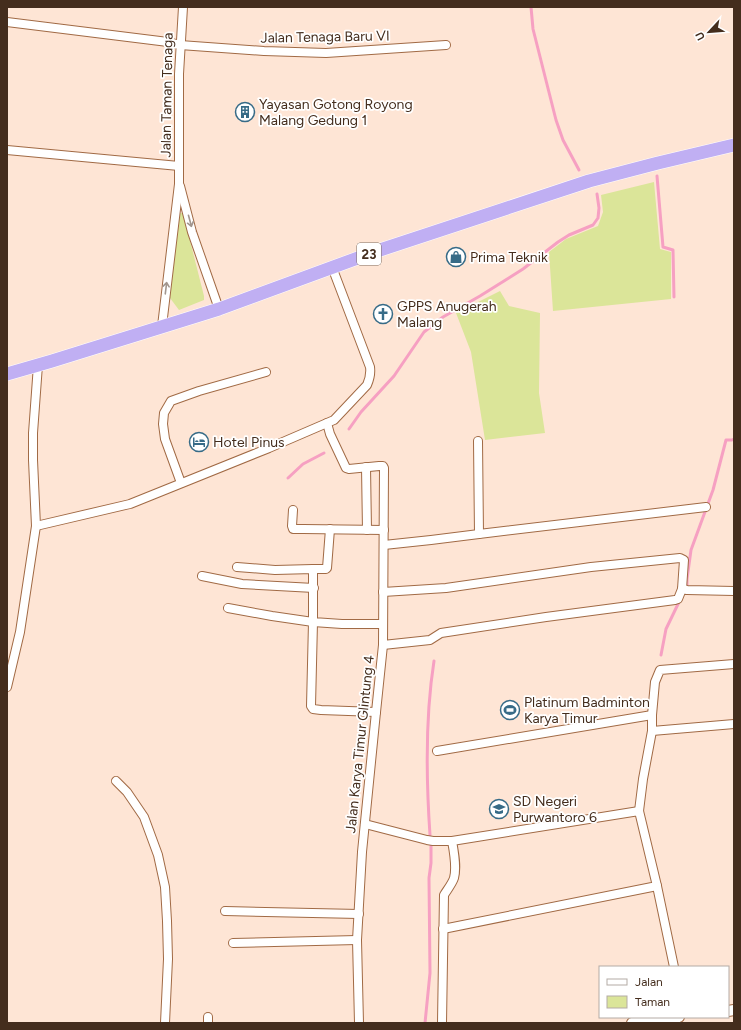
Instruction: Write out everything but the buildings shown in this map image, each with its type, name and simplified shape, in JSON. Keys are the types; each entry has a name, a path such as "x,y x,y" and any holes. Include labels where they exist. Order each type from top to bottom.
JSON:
{"highway":[{"name":"23","path":"7,374 219,309 400,243 589,181 734,145"}],"street":[{"name":"Jalan Taman Tenaga","path":"162,326 179,184 180,45 183,7"},
{"name":"Jalan Tenaga Baru VI","path":"7,22 168,42 180,45 264,52 326,52 446,45"},
{"path":"7,150 179,166"},
{"name":"Jalan Taman Tenaga","path":"179,184 192,232 219,309"},
{"path":"36,526 130,504 334,420 367,385 371,373 332,267"},
{"path":"7,687 20,632 36,526 33,433 38,365"},
{"path":"181,483 165,439 162,424 164,414 171,401 199,391 266,372"},
{"path":"327,424 345,467 349,469 366,467 367,530"},
{"path":"478,441 479,534"},
{"name":"Jalan Karya Timur Glintung 4","path":"359,1023 357,940 362,852 383,645 384,468 381,466 366,467"},
{"path":"384,545 706,507"},
{"path":"293,510 293,528 384,530"},
{"path":"237,567 275,570 326,569 330,530"},
{"path":"383,592 446,588 591,567 680,558 684,560 682,589 678,599 675,600 441,633 430,640 383,645"},
{"path":"313,569 314,588 311,706 320,710 376,712"},
{"path":"202,576 242,584 314,588"},
{"path":"682,589 734,591"},
{"path":"228,608 313,622 383,624"},
{"path":"674,966 639,811 652,731 655,682 660,670 734,664"},
{"path":"437,751 652,715"},
{"path":"652,731 734,724"},
{"path":"116,781 128,792 144,817 158,855 165,887 168,959 165,1023"},
{"path":"365,824 427,840 452,841 639,811"},
{"path":"442,1023 444,894 454,879 455,870 452,841"},
{"path":"443,929 657,886"},
{"path":"225,911 359,914"},
{"path":"233,943 357,940"},
{"path":"632,1023 671,1018"}],"green space":[{"path":"654,182 660,249 671,252 671,299 553,311 549,252 566,239 598,226 603,212 601,195"},
{"path":"183,213 204,300 179,310 170,298 178,215"},
{"path":"500,291 509,306 540,313 539,393 545,433 485,440 471,352 456,313"}],"waterway":[{"path":"531,7 533,29 556,120 563,140 579,170"},
{"path":"657,176 663,247 673,250 674,297"},
{"path":"349,429 361,412 394,376 424,332 443,317 523,269 569,235 593,225 598,218 599,208 597,194"},
{"path":"687,587 691,550 713,490 726,440 734,439"},
{"path":"288,478 303,464 324,453"},
{"path":"661,655 666,629 680,600"},
{"path":"430,835 427,748 429,704 434,661"},
{"path":"425,1023 430,973 429,878 431,846"}],"place":[{"name":"Yayasan Gotong Royong Malang Gedung 1","path":"245,112"},
{"name":"Prima Teknik","path":"456,257"},
{"name":"GPPS Anugerah Malang","path":"383,314"},
{"name":"Hotel Pinus","path":"199,442"},
{"name":"Platinum Badminton Karya Timur","path":"510,710"},
{"name":"SD Negeri Purwantoro 6","path":"499,809"}]}
